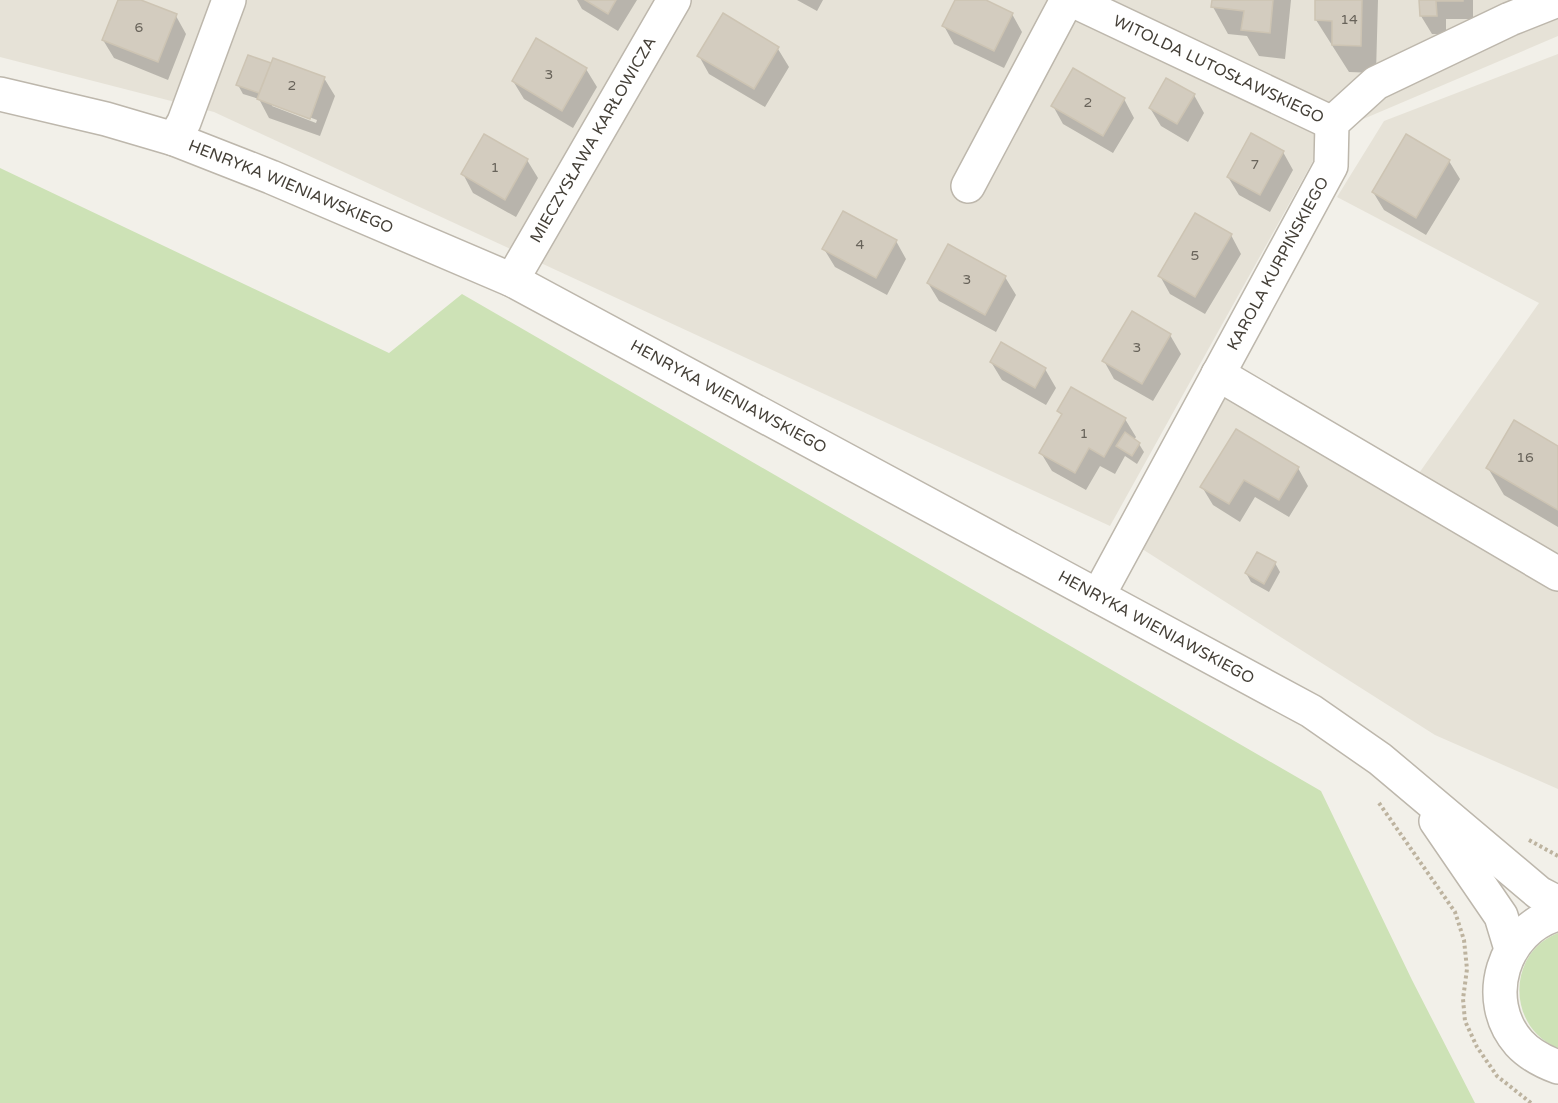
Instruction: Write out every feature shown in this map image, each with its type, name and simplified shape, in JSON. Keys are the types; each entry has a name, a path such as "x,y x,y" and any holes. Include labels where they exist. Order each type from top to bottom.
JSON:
{"street":[{"path":"174,139 183,122 229,0"},
{"name":"MIECZYSŁAWA KARŁOWICZA","path":"512,280 674,0"},
{"path":"968,186 1067,0"},
{"name":"WITOLDA LUTOSŁAWSKIEGO","path":"1072,0 1332,123"},
{"path":"1332,123 1376,83 1510,19 1558,0"},
{"name":"HENRYKA WIENIAWSKIEGO","path":"0,94 106,119 174,139 271,177 512,280 1311,711 1380,759 1539,893 1558,903"},
{"name":"KAROLA KURPIŃSKIEGO","path":"1098,596 1331,166 1332,123"},
{"path":"1218,374 1558,574"},
{"name":"HENRYKA WIENIAWSKIEGO","path":"1415,789 1501,916 1510,949"},
{"path":"1558,914 1526,930 1510,949 1501,973 1499,998 1506,1023 1519,1044 1539,1060 1558,1067"}],"path":[{"path":"1377,800 1455,912 1465,950 1467,969 1463,999 1465,1021 1477,1047 1497,1076 1531,1103"}],"shaded area":[{"path":"0,0 1558,0 1558,36 1328,134 1110,526 214,112 0,57"},
{"path":"1558,54 1558,789 1435,735 1139,547 1242,370 1417,476 1539,303 1337,197 1384,121"}],"green space":[{"path":"0,168 389,353 462,294 1321,791 1412,980 1475,1103 0,1103"},
{"path":"1558,933 1558,1048 1541,1038 1529,1024 1522,1008 1519,990 1522,973 1529,957 1541,943"}],"building":[{"path":"118,0 141,0 177,14 158,62 102,40"},
{"path":"585,0 616,0 608,14"},
{"path":"955,0 986,0 1013,13 994,51 942,26"},
{"path":"1212,0 1273,0 1270,33 1241,30 1244,11 1211,7"},
{"path":"1315,0 1362,0 1361,46 1332,45 1332,21 1315,20"},
{"path":"1419,0 1463,1 1436,1 1437,16 1420,16"},
{"path":"723,13 779,47 754,89 697,56"},
{"path":"536,38 587,68 562,111 512,81"},
{"path":"248,55 271,63 259,93 236,85"},
{"path":"273,58 325,77 310,119 257,99"},
{"path":"1073,68 1125,98 1103,136 1051,106"},
{"path":"1166,78 1195,94 1177,124 1149,108"},
{"path":"1251,133 1284,151 1260,195 1227,177"},
{"path":"484,134 528,159 505,200 461,174"},
{"path":"1406,134 1450,160 1416,218 1372,192"},
{"path":"843,211 897,240 876,278 822,249"},
{"path":"1195,213 1232,234 1195,297 1158,276"},
{"path":"948,244 1006,276 985,315 927,283"},
{"path":"1132,311 1171,334 1142,384 1102,361"},
{"path":"1001,342 1046,368 1035,388 990,362"},
{"path":"1071,387 1126,418 1104,457 1089,448 1075,473 1039,453 1062,414 1057,411"},
{"path":"1514,420 1558,446 1558,510 1486,468"},
{"path":"1236,429 1299,467 1279,500 1244,480 1229,504 1200,487"},
{"path":"1125,432 1140,443 1132,456 1116,446"},
{"path":"1257,552 1276,562 1264,584 1245,573"}]}
